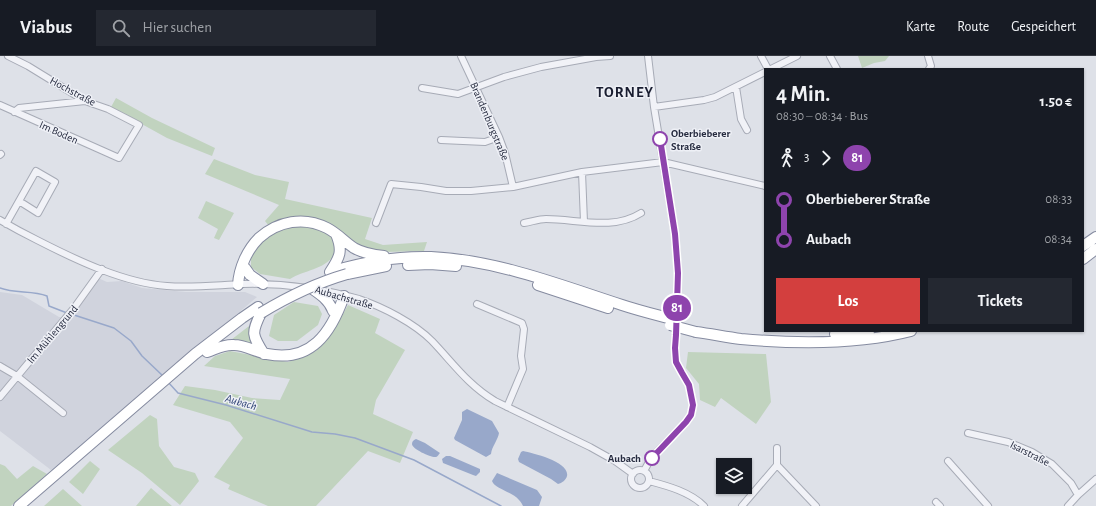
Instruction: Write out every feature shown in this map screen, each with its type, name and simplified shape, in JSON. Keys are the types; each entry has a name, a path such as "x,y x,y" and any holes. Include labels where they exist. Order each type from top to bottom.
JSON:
{"highway":[{"path":"238,285 243,262 257,240 264,234 280,225 290,222 304,221 319,224 336,234 354,248 363,252 398,258"},
{"path":"330,272 340,256 340,242 336,234"},
{"path":"1084,245 1096,237"},
{"path":"1084,257 1096,249"},
{"path":"238,285 243,282 244,279 248,253"},
{"path":"207,352 260,310 293,287 330,272 363,263 398,258 420,257 442,258 499,267 532,276 669,321 740,338 797,342 842,341 889,336 907,332"},
{"path":"30,506 242,318 301,290 323,281 347,274 407,264 430,264 462,267 516,278 618,311 669,321"},
{"path":"245,268 263,284"},
{"path":"311,288 325,298 334,312"},
{"path":"332,322 336,302 344,296"},
{"path":"19,506 197,357 225,346 235,345 264,354 283,356 306,350 319,342 329,329 339,311 344,296"},
{"path":"260,310 255,325 254,337 256,343 264,354"},
{"path":"694,328 746,334 800,336 860,332"}],"street":[{"name":"Hochstraße","path":"8,56 28,66 85,101 108,108 139,125 119,158"},
{"name":"Brandenburgstraße","path":"461,56 500,137 506,153 514,187"},
{"path":"422,88 458,94 504,77 541,67 596,57 610,56"},
{"path":"644,471 654,454 686,422 691,415 693,405 689,385 676,362 675,348 678,280 677,255 664,162 654,107 648,56"},
{"path":"761,56 769,68"},
{"path":"772,68 797,56"},
{"path":"830,56 836,68"},
{"path":"928,56 931,66 930,68"},
{"path":"654,107 715,97 764,73"},
{"path":"736,87 742,119 747,130"},
{"path":"14,112 19,108 85,101"},
{"name":"Im Boden","path":"0,105 119,158"},
{"path":"441,140 485,142 500,137"},
{"path":"376,223 391,184 446,191 471,191 514,187 582,172 664,162 764,186"},
{"path":"3,222 19,201 36,171 55,182 38,213 19,201"},
{"path":"582,172 584,222"},
{"path":"524,223 545,219 584,222 612,222 634,218 642,213"},
{"name":"Aubachstraße","path":"3,222 53,248 102,269 143,282 167,286 263,284 311,288 358,299 374,305 417,329 431,340 459,371 483,393 590,447 615,461 633,474"},
{"name":"Im Mühlengrund","path":"0,397 74,308 102,269"},
{"path":"477,304 522,324 524,329 521,356 523,370 507,406"},
{"path":"0,366 17,376 63,413"},
{"name":"Isarstraße","path":"968,433 1008,442 1032,452 1052,464 1078,495"},
{"path":"742,506 777,465 777,448"},
{"path":"948,461 988,506"},
{"path":"777,465 816,506"},
{"path":"636,471 644,471 648,475 648,484 640,489 636,488 632,484 631,480 633,474 636,471"},
{"path":"1068,506 1096,479"},
{"path":"649,481 678,490 704,506"}],"shaded area":[{"path":"96,277 107,282 122,281 142,288 186,292 245,292 257,297 90,441 51,470 0,431 0,292 22,295 59,317 65,318"}],"green space":[{"path":"858,56 889,56 885,61 874,63 862,68"},
{"path":"116,98 152,118 215,148 212,156 167,138 111,107"},
{"path":"214,159 255,175 289,182 285,199 372,218 365,239 383,245 427,242 424,251 372,251 355,244 330,226 269,226 265,221 279,205 205,174"},
{"path":"206,201 234,213 219,240 214,238 218,229 198,218"},
{"path":"306,224 325,231 334,238 338,247 330,260 325,264 290,279 260,274 251,267 251,256 259,243 277,230"},
{"path":"294,302 318,306 322,314 318,325 297,341 278,341 269,336 274,315"},
{"path":"348,305 380,319 375,333 405,350 376,400 373,414 413,432 400,463 368,451 316,506 268,506 228,489 230,485 214,477 243,438 230,422 173,405 185,386 215,390 252,398 280,400 290,379 204,366 215,356 230,351 288,362 316,351 335,328"},
{"path":"253,323 260,350 227,343"},
{"path":"688,352 766,354 771,402 756,424 721,398 715,407 700,400 699,384 686,368"},
{"path":"150,415 157,419 159,446 174,467 195,473 199,481 180,505 142,473 108,450"},
{"path":"90,461 100,469 83,494 69,482"},
{"path":"0,464 5,466 17,479 33,466 47,474 11,506 0,506"},
{"path":"151,488 172,506 136,506"},
{"path":"63,489 82,506 44,506"}],"water":[{"path":"467,409 492,421 499,433 491,454 486,457 455,440 454,438 462,420 462,412"},
{"path":"416,439 440,453 433,457 418,450 412,444"},
{"path":"523,451 557,462 563,466 566,471 566,479 558,484 519,462 518,459"},
{"path":"446,456 450,456 480,469 480,472 476,476 443,463 442,459"},
{"path":"497,473 537,490 542,497 539,506 523,506 516,497 494,484 492,481"}],"waterway":[{"name":"Aubach","path":"0,288 47,296 49,306 67,313"},
{"name":"Aubach","path":"71,314 114,328 131,341 142,356 163,376"},
{"name":"Aubach","path":"168,382 178,393 226,405 312,432 355,438 414,460 501,506"}],"bus line":[{"name":"81","path":"652,458 686,422 691,415 693,405 689,385 676,362 675,348 678,273 675,234 660,139"}],"place":[{"name":"Oberbieberer Straße","path":"660,139"},
{"name":"Aubach","path":"652,458"}],"district":[{"name":"TORNEY","path":"625,92"}]}
